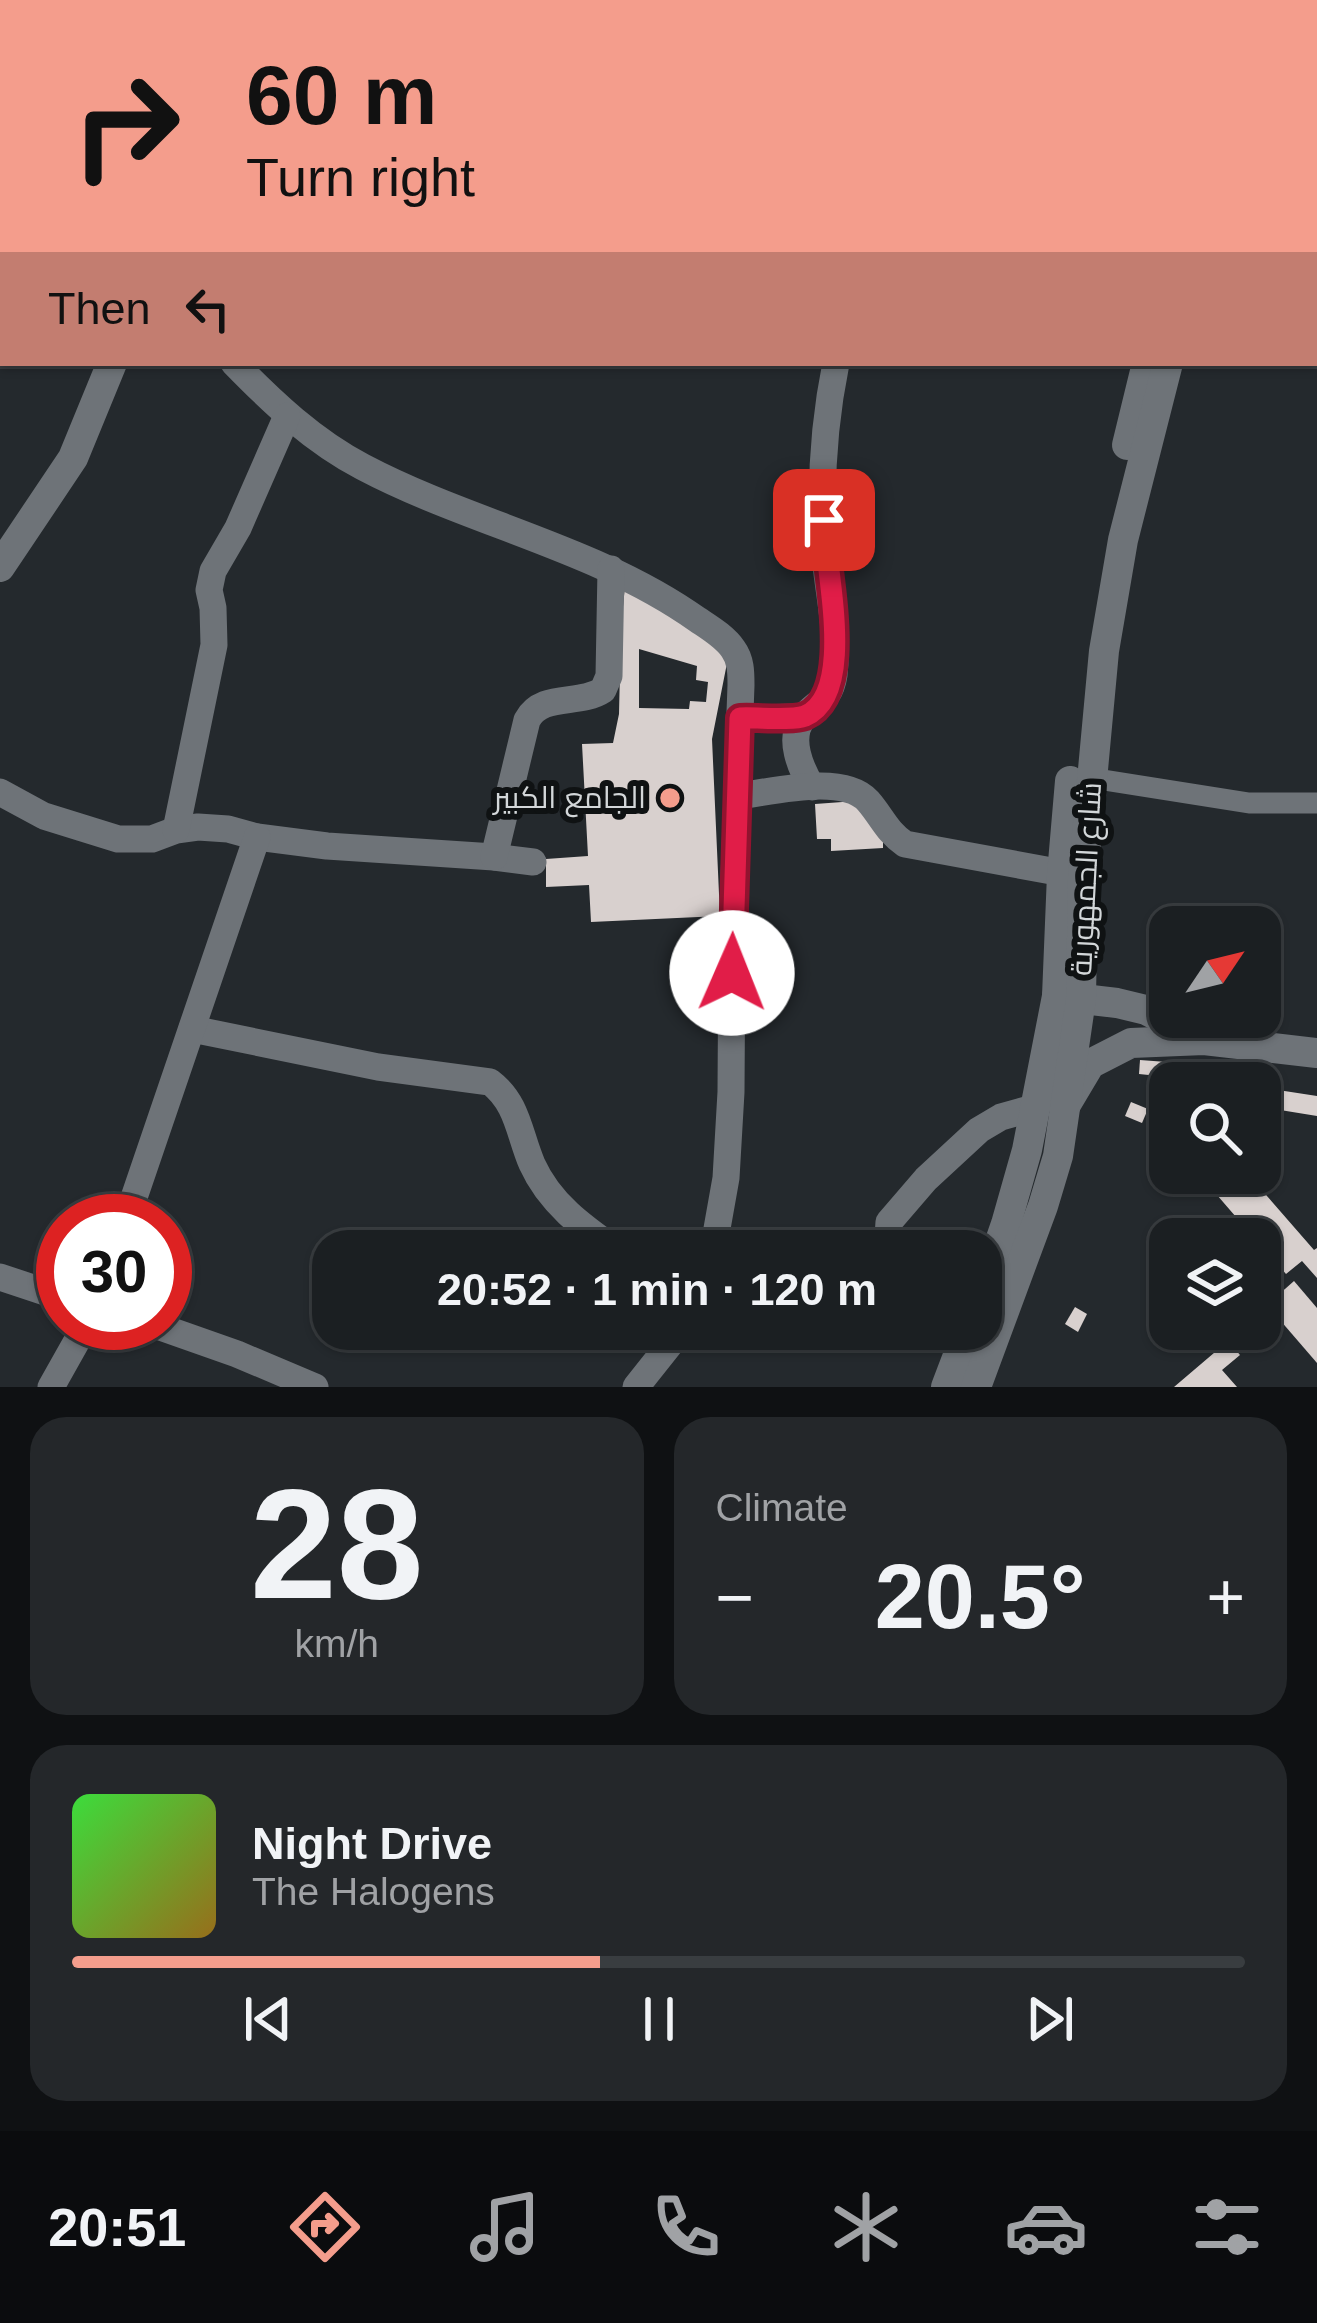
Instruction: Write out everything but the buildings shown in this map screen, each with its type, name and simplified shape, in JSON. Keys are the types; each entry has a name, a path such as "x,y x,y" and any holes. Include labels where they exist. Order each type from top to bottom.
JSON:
{"main road":[{"path":"0,567 73,458 108,366"},
{"name":"شارع الجمهورية","path":"1002,1271 1043,1206 1058,1156 1050,1108 1069,998 1087,626 1146,366"},
{"name":"شارع الجمهورية","path":"1072,875 1091,778 1103,651 1123,540 1167,366"},
{"path":"1069,998 1146,1010 1204,1040"},
{"path":"1050,1108 1090,1064 1131,1043 1204,1040 1317,1053"},
{"path":"946,1387 960,1350"},
{"name":"شارع الجمهورية","path":"976,1387 981,1350"}],"street":[{"path":"237,366 287,416 361,466 611,569 673,602 734,650 740,665 740,718 731,1092 716,1230"},
{"path":"812,787 799,759 798,729 803,717 827,694 833,677 834,614 824,546 824,494 826,430 836,366"},
{"path":"176,830 214,645 209,590 213,571 238,528 287,416"},
{"path":"494,857 532,710 542,704 585,699 603,690 609,676 611,569"},
{"path":"740,718 803,717"},
{"path":"1091,778 1249,803 1317,802"},
{"path":"738,796 839,786 867,800 892,835 905,844 1072,875"},
{"path":"0,792 44,816 118,839 152,838 176,830 228,829 327,846 533,862"},
{"path":"135,1194 257,837"},
{"path":"192,1029 378,1067 490,1082 514,1110 532,1164 549,1192 587,1230"},
{"path":"888,1230 889,1222 926,1179 980,1130 1001,1117 1050,1108"},
{"path":"0,1277 36,1289"},
{"path":"192,1338 315,1387"},
{"path":"51,1387 72,1350"},
{"path":"636,1387 665,1350"}],"place":[{"name":"الجامع الكبير","path":"670,798"}],"route":[{"path":"732,973 740,718 803,717 827,694 833,677 834,614 824,520"}]}
